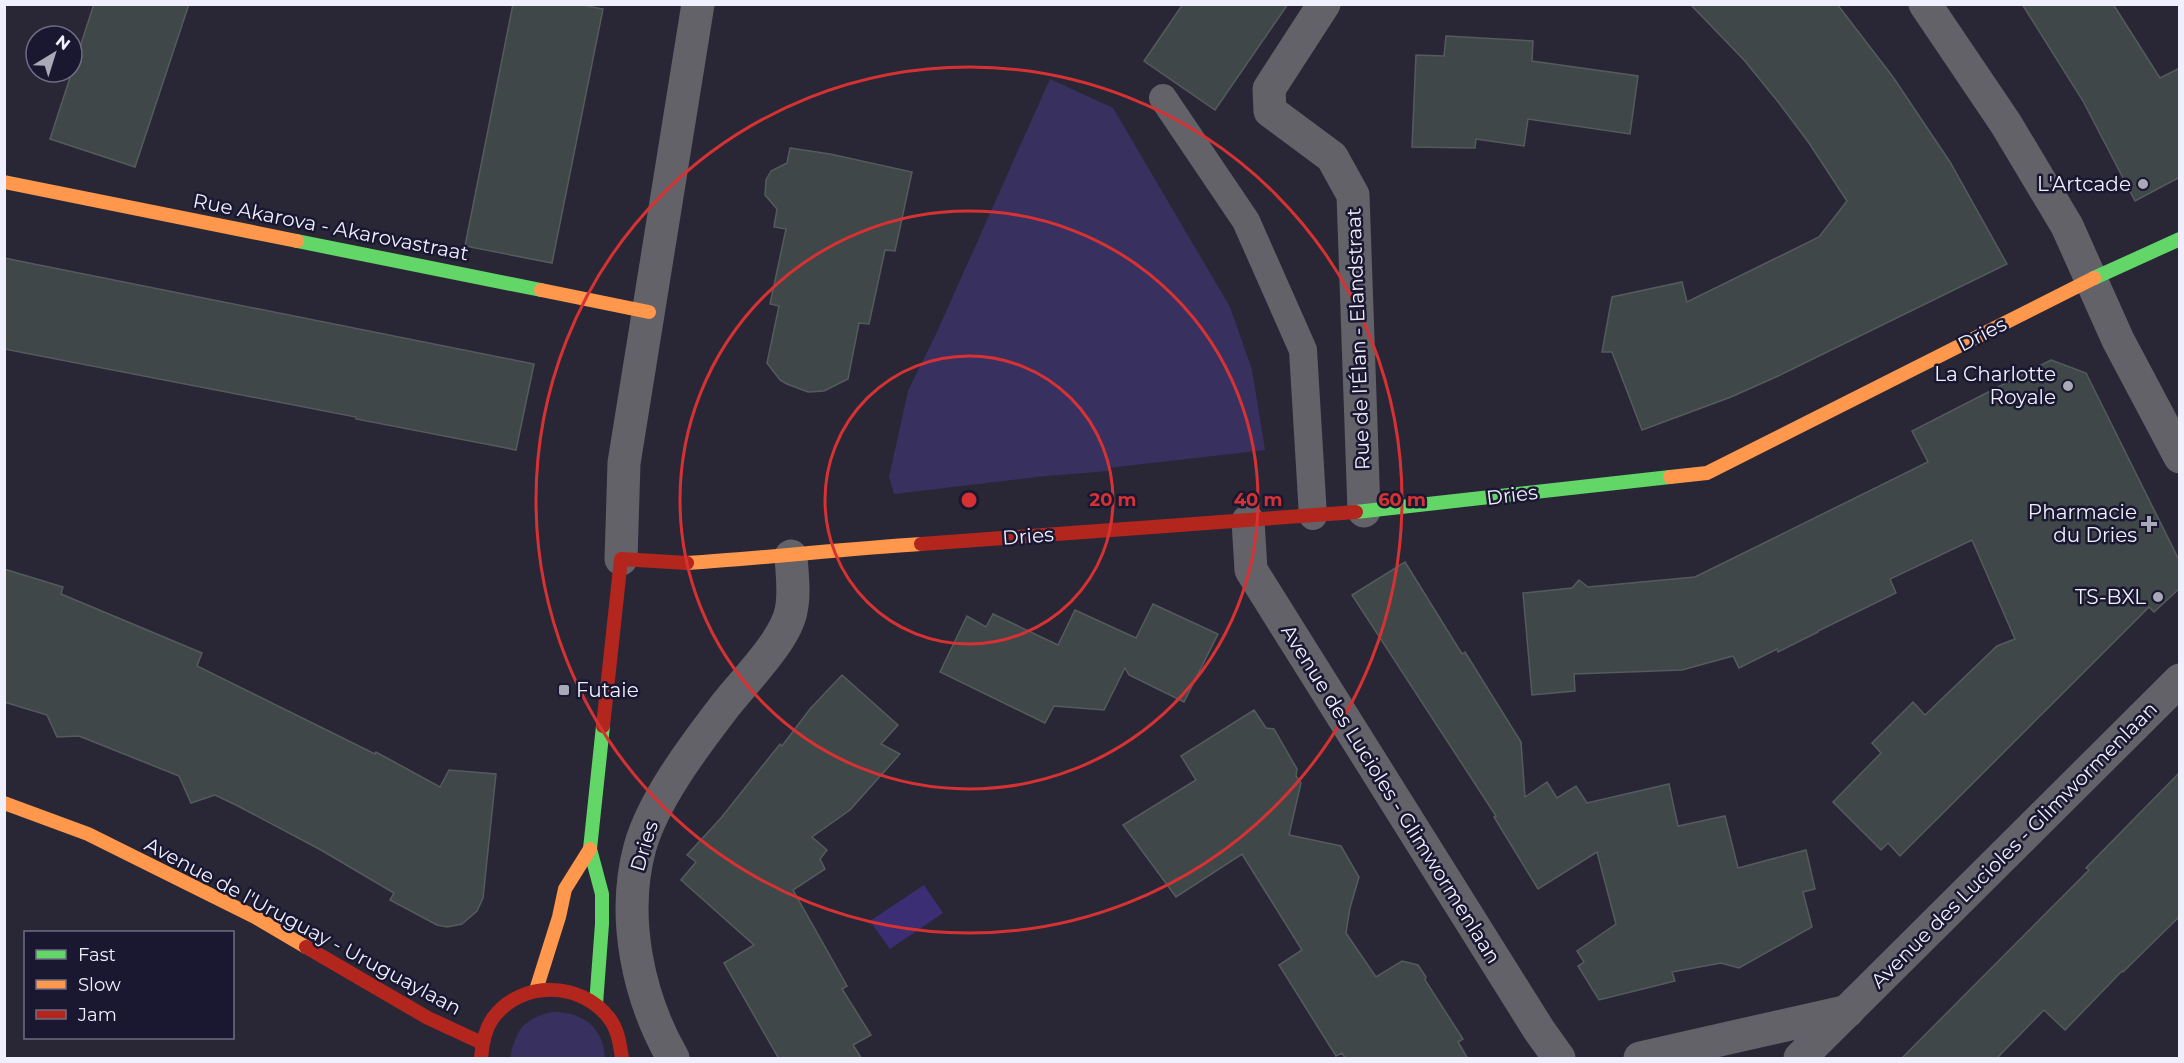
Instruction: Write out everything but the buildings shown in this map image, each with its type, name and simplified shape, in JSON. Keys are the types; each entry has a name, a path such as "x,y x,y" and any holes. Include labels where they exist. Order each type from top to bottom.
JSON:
{"street":[{"path":"596,1004 602,894 590,849 621,559 624,463 698,4"},
{"name":"Rue de l'Élan - Elandstraat","path":"1324,4 1269,89 1270,111 1332,158 1353,195 1364,512"},
{"path":"1925,4 2006,124 2067,226 2118,340 2180,457"},
{"name":"Rue Akarova - Akarovastraat","path":"4,182 649,312"},
{"name":"Dries","path":"621,559 680,563 791,556 834,550 1364,512 1707,473 2090,280 2180,239"},
{"name":"Avenue des Lucioles - Glimwormenlaan","path":"1248,521 1251,570 1559,1059"},
{"name":"Dries","path":"674,1059 661,1037 643,988 633,925 633,883 640,846 662,795 720,711 784,631 791,611 793,586 791,556"},
{"name":"Avenue des Lucioles - Glimwormenlaan","path":"1800,1059 2180,680"},
{"name":"Avenue de l'Uruguay - Uruguaylaan","path":"4,803 88,834 234,906 428,1018 482,1043"},
{"path":"536,990 559,917 565,889 590,849"},
{"path":"481,1059 482,1043 492,1019 510,1001 536,990 557,988 578,993 596,1004 610,1020 619,1038 622,1059"},
{"path":"1640,1059 1848,1011"}],"lane":[{"path":"1163,98 1246,221 1303,350 1312,516"}],"shaded area":[{"path":"1050,79 1113,108 1230,307 1252,370 1265,450 1108,468 1108,471 894,494 889,477 908,391 937,332"},
{"path":"924,885 943,913 890,949 870,921"},
{"path":"552,1012 573,1015 589,1023 600,1037 605,1058 510,1058 515,1040 522,1027 534,1018"}],"traffic: fast":[{"path":"2094,278 2180,239"},
{"path":"297,241 541,290"},
{"path":"1356,512 1670,477"},
{"path":"596,1004 602,894 590,849 603,726"}],"traffic: slow":[{"path":"4,182 297,241"},
{"path":"1670,477 1707,473 2094,278"},
{"path":"541,290 649,312"},
{"path":"687,563 921,544"},
{"path":"4,803 88,834 255,917 306,947"},
{"path":"536,990 559,917 565,889 590,849"}],"traffic: jam":[{"path":"921,544 1356,512"},
{"path":"603,726 621,559 687,563"},
{"path":"306,947 428,1018 482,1043"},
{"path":"481,1058 488,1027 505,1006 519,997 551,990 583,997 597,1006 615,1027 622,1058"}],"place":[{"name":"L'Artcade","path":"2143,184"},
{"name":"La Charlotte Royale","path":"2068,386"},
{"name":"Pharmacie du Dries","path":"2149,524"},
{"name":"TS-BXL","path":"2158,597"},
{"name":"Futaie","path":"564,690"}]}
